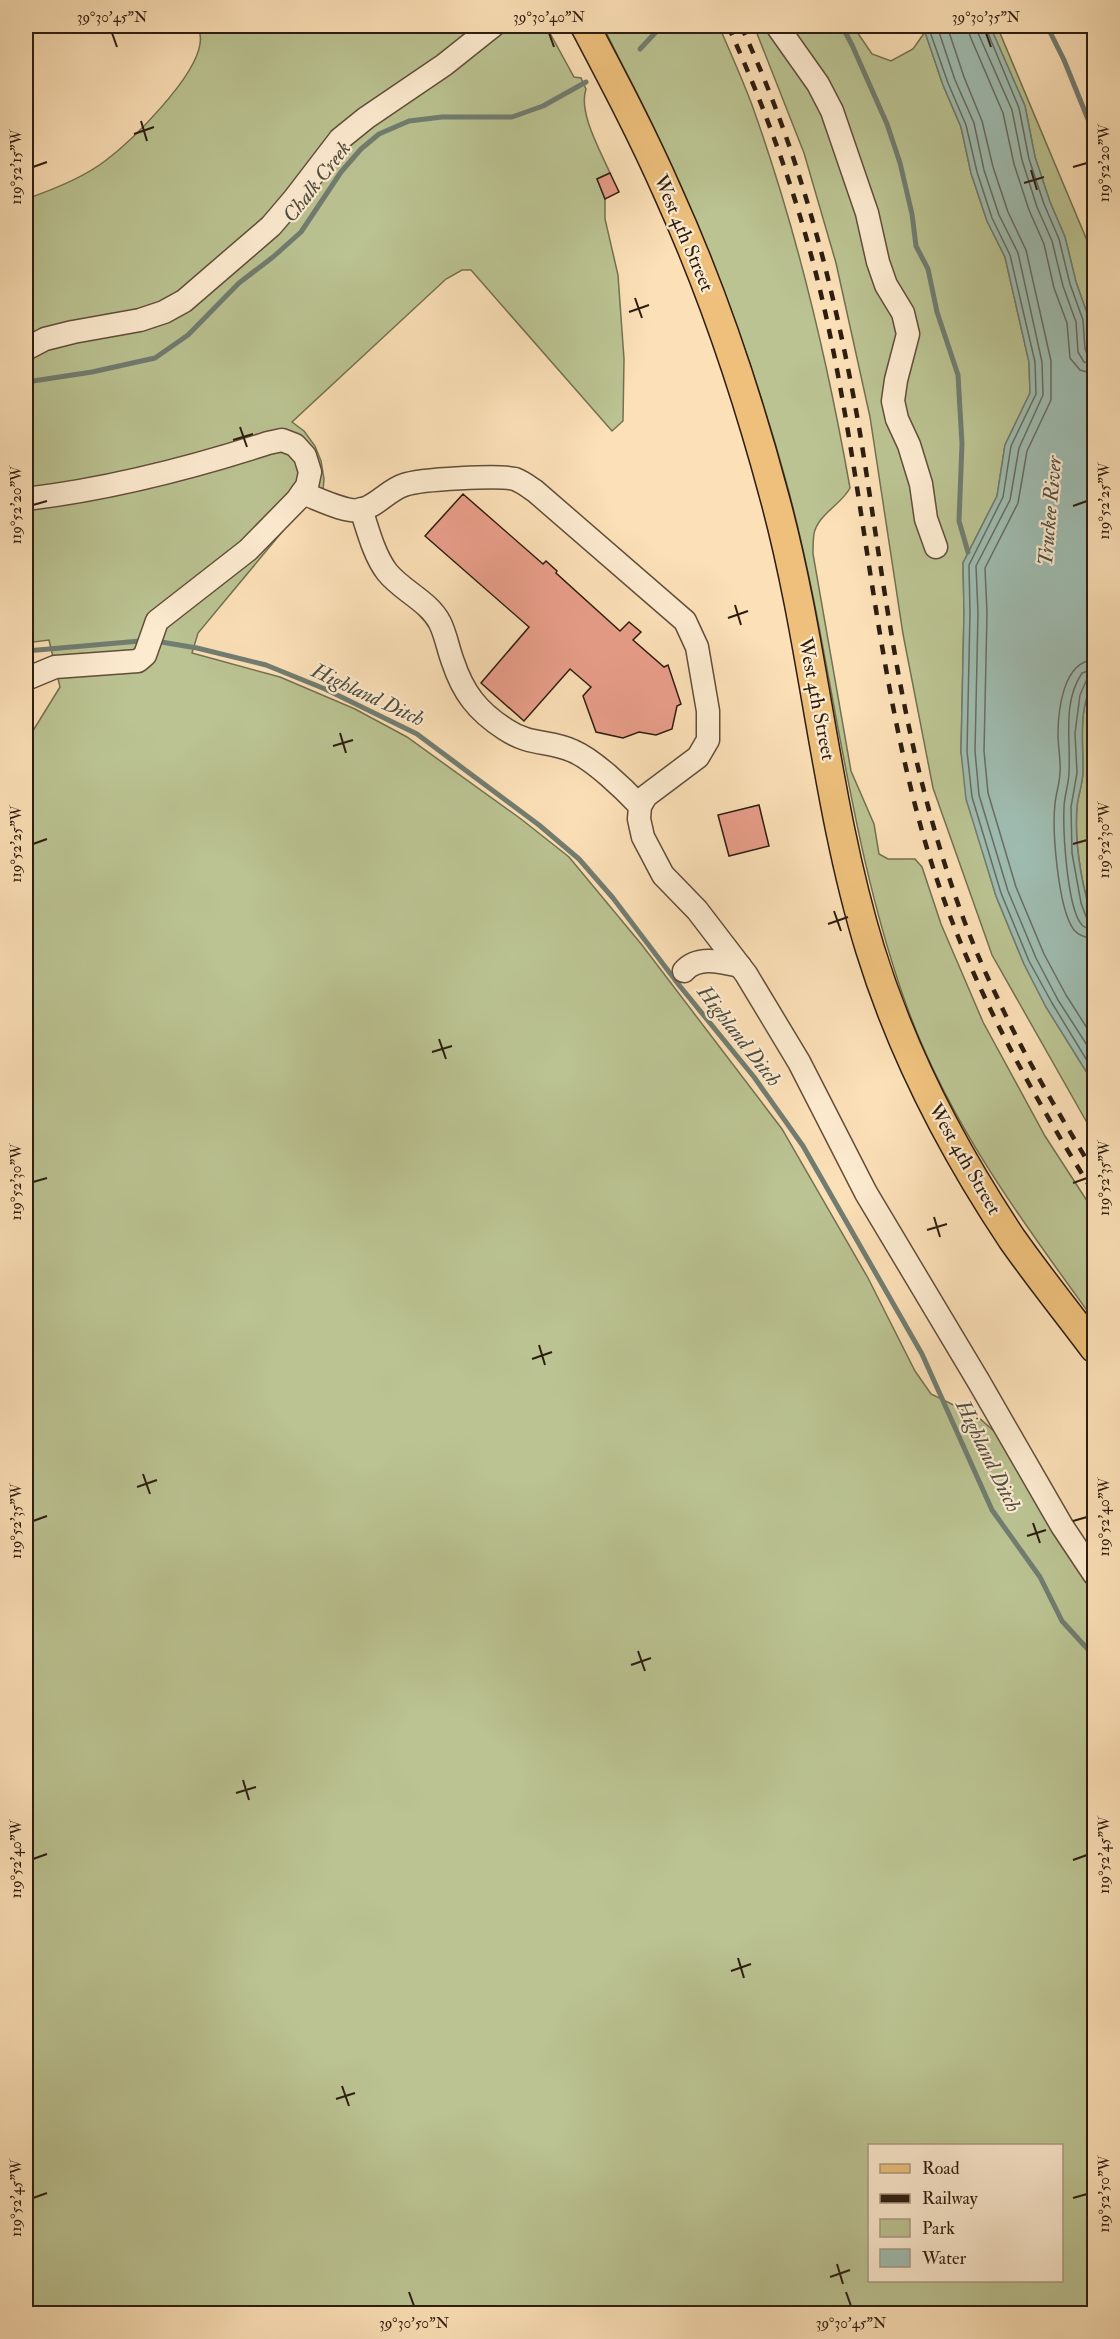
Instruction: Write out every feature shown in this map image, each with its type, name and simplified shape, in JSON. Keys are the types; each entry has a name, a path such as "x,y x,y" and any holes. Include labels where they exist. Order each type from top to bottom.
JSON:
{"main road":[{"name":"West 4th Street","path":"585,26 669,195 724,332 754,423 793,575 854,886 870,949 888,1002 928,1097 982,1192 1014,1242 1095,1348"}],"lane":[{"path":"26,349 45,339 140,320 164,312 184,301 271,226 340,139 366,118 444,65 494,26"},
{"path":"777,26 818,84 832,111 867,213 878,262 886,285 903,312 908,334 893,401 897,419 921,484 926,519 936,547"},
{"path":"26,499 90,490 176,471 282,440 296,445 305,456 310,472 307,486 302,493 248,550 157,621 145,655 138,661 97,662 56,667 26,679"},
{"path":"302,493 350,510 361,509 391,491 413,483 482,477 514,479 535,491 686,621 697,647 708,711 708,740 698,757 655,787 640,806 639,819 643,837 663,875 697,910 740,966 799,1062 878,1213 1062,1526 1095,1574"},
{"path":"361,509 377,556 387,571 439,621 462,686 476,706 515,735 530,742 572,750 583,756 640,806"},
{"path":"684,971 689,965 700,962 719,961 740,966"}],"green space":[{"path":"198,26 546,26 574,77 581,78 586,89 584,98 587,120 610,173 597,179 605,199 605,219 618,275 624,359 623,421 612,431 471,270 462,270 446,279 292,422 304,431 315,446 321,461 323,491 310,506 302,508 198,633 192,653 280,677 355,709 407,737 521,819 569,857 642,945 782,1129 868,1278 915,1371 931,1394 978,1417 996,1433 1083,1576 1094,1589 1094,2313 26,2313 26,742 60,687 49,640 26,643 26,199 87,173 117,151 146,124 187,74 196,58 200,37"},
{"path":"603,26 719,26 752,105 797,247 821,343 850,488 816,527 813,554 851,771 874,824 879,854 888,859 915,859 922,867 941,924 983,1022 1045,1136 1093,1210 1090,1248 1094,1270 1094,1320 1016,1211 968,1135 927,1056 910,1015 888,950 870,884 855,817 817,614 786,481 773,436 712,260 656,132"},
{"path":"754,26 853,26 872,54 891,61 913,49 925,32 943,85 961,127 971,173 987,221 1005,257 1029,362 1030,393 1005,445 997,496 963,563 961,752 977,832 996,896 1024,964 1046,1007 1094,1084 1094,1135 992,955 933,788 903,634 870,417 836,263 804,153"},
{"path":"990,26 997,26 1094,257 1094,358 1089,319 1076,282 1065,237 1035,157 1025,106"},
{"path":"1094,677 1094,924 1080,866 1076,822 1083,776 1083,713"}],"water":[{"name":"Truckee River","path":"921,26 990,26 1025,106 1035,157 1065,237 1076,282 1089,319 1094,358 1094,677 1083,713 1083,776 1076,822 1080,867 1094,924 1094,1084 1046,1007 1024,964 996,896 966,799 961,752 963,563 997,496 1005,445 1030,393 1029,362 1005,257 987,221 971,173 961,127"}],"building":[{"path":"610,173 619,192 605,199 597,179"},
{"path":"463,494 543,564 546,561 557,571 556,573 620,631 629,622 641,632 633,640 664,667 668,665 681,704 677,706 672,729 656,735 639,732 623,738 596,732 583,696 591,687 570,669 524,721 481,683 529,627 425,536"},
{"path":"759,805 769,846 729,856 718,815"}],"waterway":[{"name":"Chalk Creek","path":"640,49 656,32 658,26"},
{"path":"842,26 887,124 900,163 912,214 916,246 928,269 937,312 958,375 962,444 959,521 968,552"},
{"path":"1047,26 1064,60 1094,134"},
{"name":"Chalk Creek","path":"33,381 92,372 155,358 188,335 239,283 301,232 341,172 361,149 379,134 409,121 442,117 512,117 543,106 586,82"},
{"name":"Highland Ditch","path":"26,651 140,641"},
{"name":"Highland Ditch","path":"161,642 197,648 266,665 325,689 417,734 539,825 579,859 613,898 679,985 754,1077 803,1146 922,1354 992,1510 1040,1577 1062,1621 1094,1656"}],"railway":[{"path":"728,26 771,129 795,199 824,307 849,438 892,701 922,831 937,879 954,927 995,1018 1042,1107 1094,1193"},
{"path":"741,26 781,123 798,172 827,273 859,427 887,610 904,701 938,844 985,972 1019,1042 1094,1172"}]}
